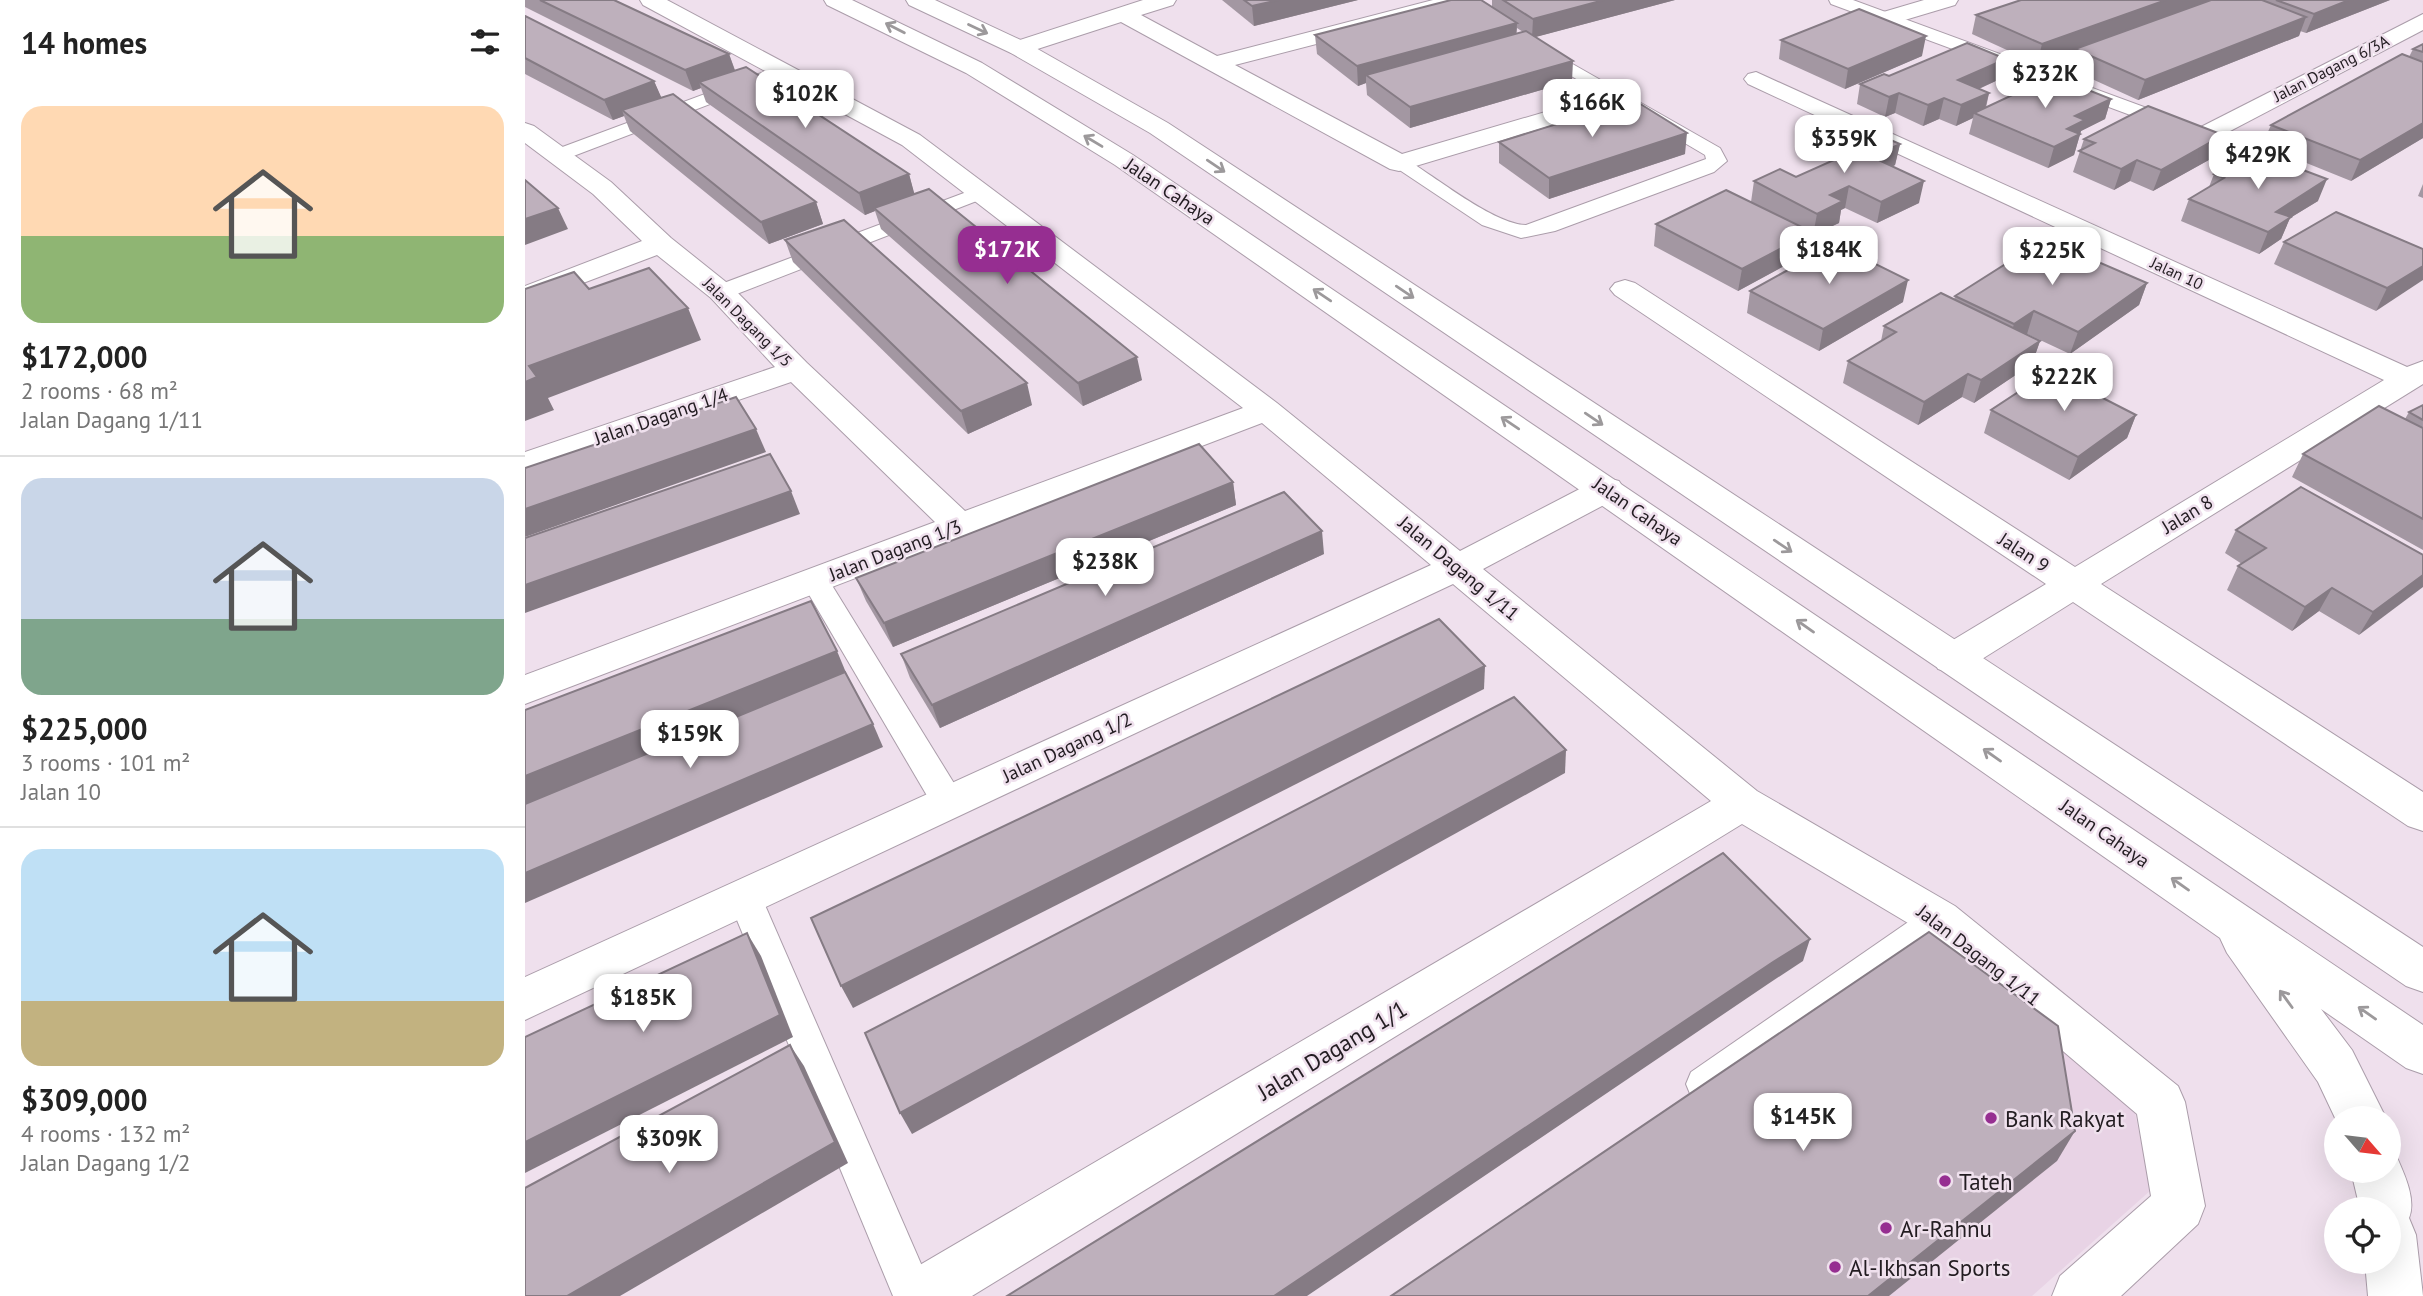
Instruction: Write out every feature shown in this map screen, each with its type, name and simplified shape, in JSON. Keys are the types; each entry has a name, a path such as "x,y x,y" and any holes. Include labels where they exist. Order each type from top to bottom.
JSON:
{"street":[{"name":"Jalan Dagang 1/11","path":"651,0 911,140 1266,410 1742,803 1940,919 2160,1102 2179,1206 2080,1296"},
{"name":"Jalan Cahaya","path":"835,0 974,68 1124,160 1607,489 2423,1052"},
{"path":"916,0 1019,48 1159,128 2423,972"},
{"path":"1019,48 1165,0"},
{"path":"1216,63 1459,0"},
{"path":"1888,18 1947,0"},
{"path":"1123,14 1399,163 1620,97"},
{"name":"Jalan Dagang 6/3A","path":"2201,135 2423,21"},
{"name":"Jalan 10","path":"1756,79 2416,374"},
{"name":"Jalan Dagang 1/5","path":"525,131 602,188 661,244 721,292 796,370 960,526"},
{"path":"525,296 661,244"},
{"name":"Jalan 9","path":"1625,289 2423,814"},
{"name":"Jalan Dagang 1/4","path":"525,463 796,370"},
{"name":"Jalan 8","path":"1952,659 2416,374"},
{"name":"Jalan Dagang 1/3","path":"525,691 1266,410"},
{"name":"Jalan Dagang 1/2","path":"525,999 1458,567 1607,489"},
{"name":"Jalan Dagang 1/1","path":"922,1296 1742,803"},
{"path":"2226,917 2335,1066 2355,1106"},
{"path":"2393,1274 2396,1296"}],"lane":[{"path":"1837,0 2201,135"},
{"path":"1399,163 1493,222 1515,231 1535,231 1707,168 1717,161 1713,152 1562,64"},
{"path":"557,156 783,70"},
{"path":"721,292 980,193"},
{"path":"815,581 948,802"},
{"path":"744,896 914,1296"},
{"path":"1678,1104 1940,919"}],"shaded area":[{"path":"1939,943 2134,1108 2151,1190 2032,1296 1442,1296"}],"building":[{"path":"540,0 614,0 729,54 685,70"},
{"path":"1244,0 1279,0 1252,6"},
{"path":"1451,0 1481,0 1517,23 1357,66 1315,35"},
{"path":"1503,0 1604,0 1533,19"},
{"path":"2021,0 2166,0 2042,44 1976,15"},
{"path":"2211,0 2262,0 2306,17 2145,80 2075,49"},
{"path":"2276,0 2349,0 2314,14"},
{"path":"1859,9 1926,36 1848,69 1781,40"},
{"path":"525,16 654,81 604,100 525,58"},
{"path":"1526,31 1573,61 1410,107 1366,75"},
{"path":"1967,43 2006,59 1958,80 1989,93 1961,105 1944,98 1928,105 1899,93 1889,97 1860,84 1884,74 1889,76"},
{"path":"2423,44 2423,52 2413,49"},
{"path":"2402,54 2423,62 2423,123 2360,160 2271,125"},
{"path":"746,67 909,174 859,193 699,82"},
{"path":"2053,76 2111,99 2075,116 2085,120 2067,129 2080,134 2054,147 1974,113"},
{"path":"673,94 816,202 761,222 622,110"},
{"path":"1634,100 1687,133 1549,178 1499,142"},
{"path":"2148,106 2223,135 2161,170 2137,160 2121,169 2079,151 2095,143 2084,139"},
{"path":"1865,129 1900,144 1872,157 1924,181 1881,202 1849,186 1830,195 1843,201 1817,214 1754,181 1780,169 1796,177 1852,152 1833,143"},
{"path":"2263,155 2327,179 2276,212 2291,217 2268,232 2189,199 2224,178 2214,174 2241,157 2252,162"},
{"path":"525,180 558,208 525,219"},
{"path":"929,189 1137,357 1078,383 874,208"},
{"path":"1726,190 1812,232 1742,269 1656,224"},
{"path":"2336,212 2423,249 2423,266 2387,288 2284,242"},
{"path":"844,220 1027,383 961,411 785,240"},
{"path":"2045,239 2147,283 2078,332 2034,311 2014,324 1955,296"},
{"path":"1835,244 1908,280 1823,329 1750,291"},
{"path":"649,268 688,308 529,366 537,377 525,382 525,289 574,272 589,289"},
{"path":"1941,293 2040,341 1981,380 1968,374 1924,402 1848,361 1896,332 1884,326"},
{"path":"2050,371 2136,415 2078,457 1991,410"},
{"path":"736,397 756,429 525,509 525,468"},
{"path":"2423,405 2423,420 2409,412"},
{"path":"2379,406 2423,428 2423,519 2303,454"},
{"path":"1199,444 1233,482 884,623 856,578"},
{"path":"770,454 791,491 525,585 525,538"},
{"path":"2301,487 2423,555 2423,575 2373,612 2332,588 2305,607 2238,566 2266,548 2236,530"},
{"path":"1284,492 1322,531 932,705 901,654"},
{"path":"811,601 837,651 525,776 525,710"},
{"path":"1439,619 1485,666 841,986 811,918"},
{"path":"845,672 873,724 525,873 525,804"},
{"path":"1514,697 1566,750 900,1113 865,1033"},
{"path":"1723,853 1810,939 1274,1296 1007,1296"},
{"path":"1929,932 2058,1026 2075,1131 1868,1296 1391,1296"},
{"path":"747,933 780,1015 525,1142 525,1037"},
{"path":"790,1045 835,1142 567,1296 525,1296 525,1188"}],"place":[{"name":"Bank Rakyat","path":"1991,1118"},
{"name":"Tateh","path":"1945,1181"},
{"name":"Ar-Rahnu","path":"1886,1228"},
{"name":"Al-Ikhsan Sports","path":"1835,1267"}]}
